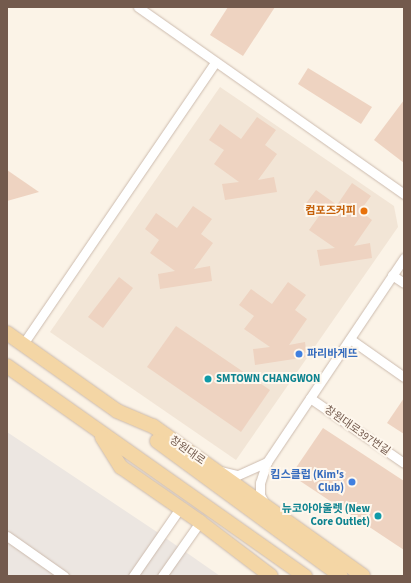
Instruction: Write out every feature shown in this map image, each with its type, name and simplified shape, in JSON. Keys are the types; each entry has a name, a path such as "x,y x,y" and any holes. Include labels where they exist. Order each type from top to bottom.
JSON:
{"main road":[{"name":"창원대로","path":"7,333 116,411 153,426 268,510 364,576"},
{"path":"8,367 98,432 305,576"},
{"path":"116,411 341,576"},
{"path":"98,432 121,467 200,522 271,576"}],"street":[{"path":"138,7 215,63 404,194"},
{"path":"23,344 215,63"},
{"path":"268,510 260,495 260,483 267,462 404,258"},
{"path":"392,275 404,283"},
{"path":"350,339 404,377"},
{"name":"창원대로397번길","path":"310,398 404,463"},
{"path":"215,470 238,475 267,462"},
{"path":"133,576 180,508"},
{"path":"162,576 200,522"},
{"path":"7,536 64,576"}],"shaded area":[{"path":"220,87 394,206 398,227 236,460 50,332"},
{"path":"7,432 157,532 220,576 7,576"}],"building":[{"path":"228,7 275,7 243,56 210,35"},
{"path":"308,68 372,107 361,124 298,84"},
{"path":"404,100 404,163 374,140"},
{"path":"257,117 276,130 265,145 277,154 258,180 274,177 277,192 225,200 222,184 239,182 214,164 224,150 209,140 220,124 241,139"},
{"path":"7,170 39,192 7,201"},
{"path":"352,183 371,196 360,211 372,220 354,246 370,243 372,258 320,266 317,250 335,248 309,230 319,216 304,206 316,190 337,205"},
{"path":"193,206 212,219 201,234 213,243 194,269 210,266 212,281 160,289 158,274 175,271 150,253 159,240 145,229 156,213 177,228"},
{"path":"119,277 133,288 103,328 88,317"},
{"path":"288,282 306,295 295,310 307,319 289,345 305,342 307,357 255,365 253,349 270,347 244,329 254,316 239,305 251,289 272,304"},
{"name":"SMTOWN CHANGWON","path":"176,326 270,390 241,432 147,367"},
{"path":"404,398 404,434 387,423"},
{"name":"뉴코아아울렛 (New Core Outlet)","path":"323,428 404,481 404,550 291,475"}],"place":[{"name":"컴포즈커피","path":"364,211"},
{"name":"파리바게뜨","path":"299,354"},
{"name":"SMTOWN CHANGWON","path":"208,379"},
{"name":"킴스클럽 (Kim's Club)","path":"352,482"},
{"name":"뉴코아아울렛 (New Core Outlet)","path":"378,516"}]}
